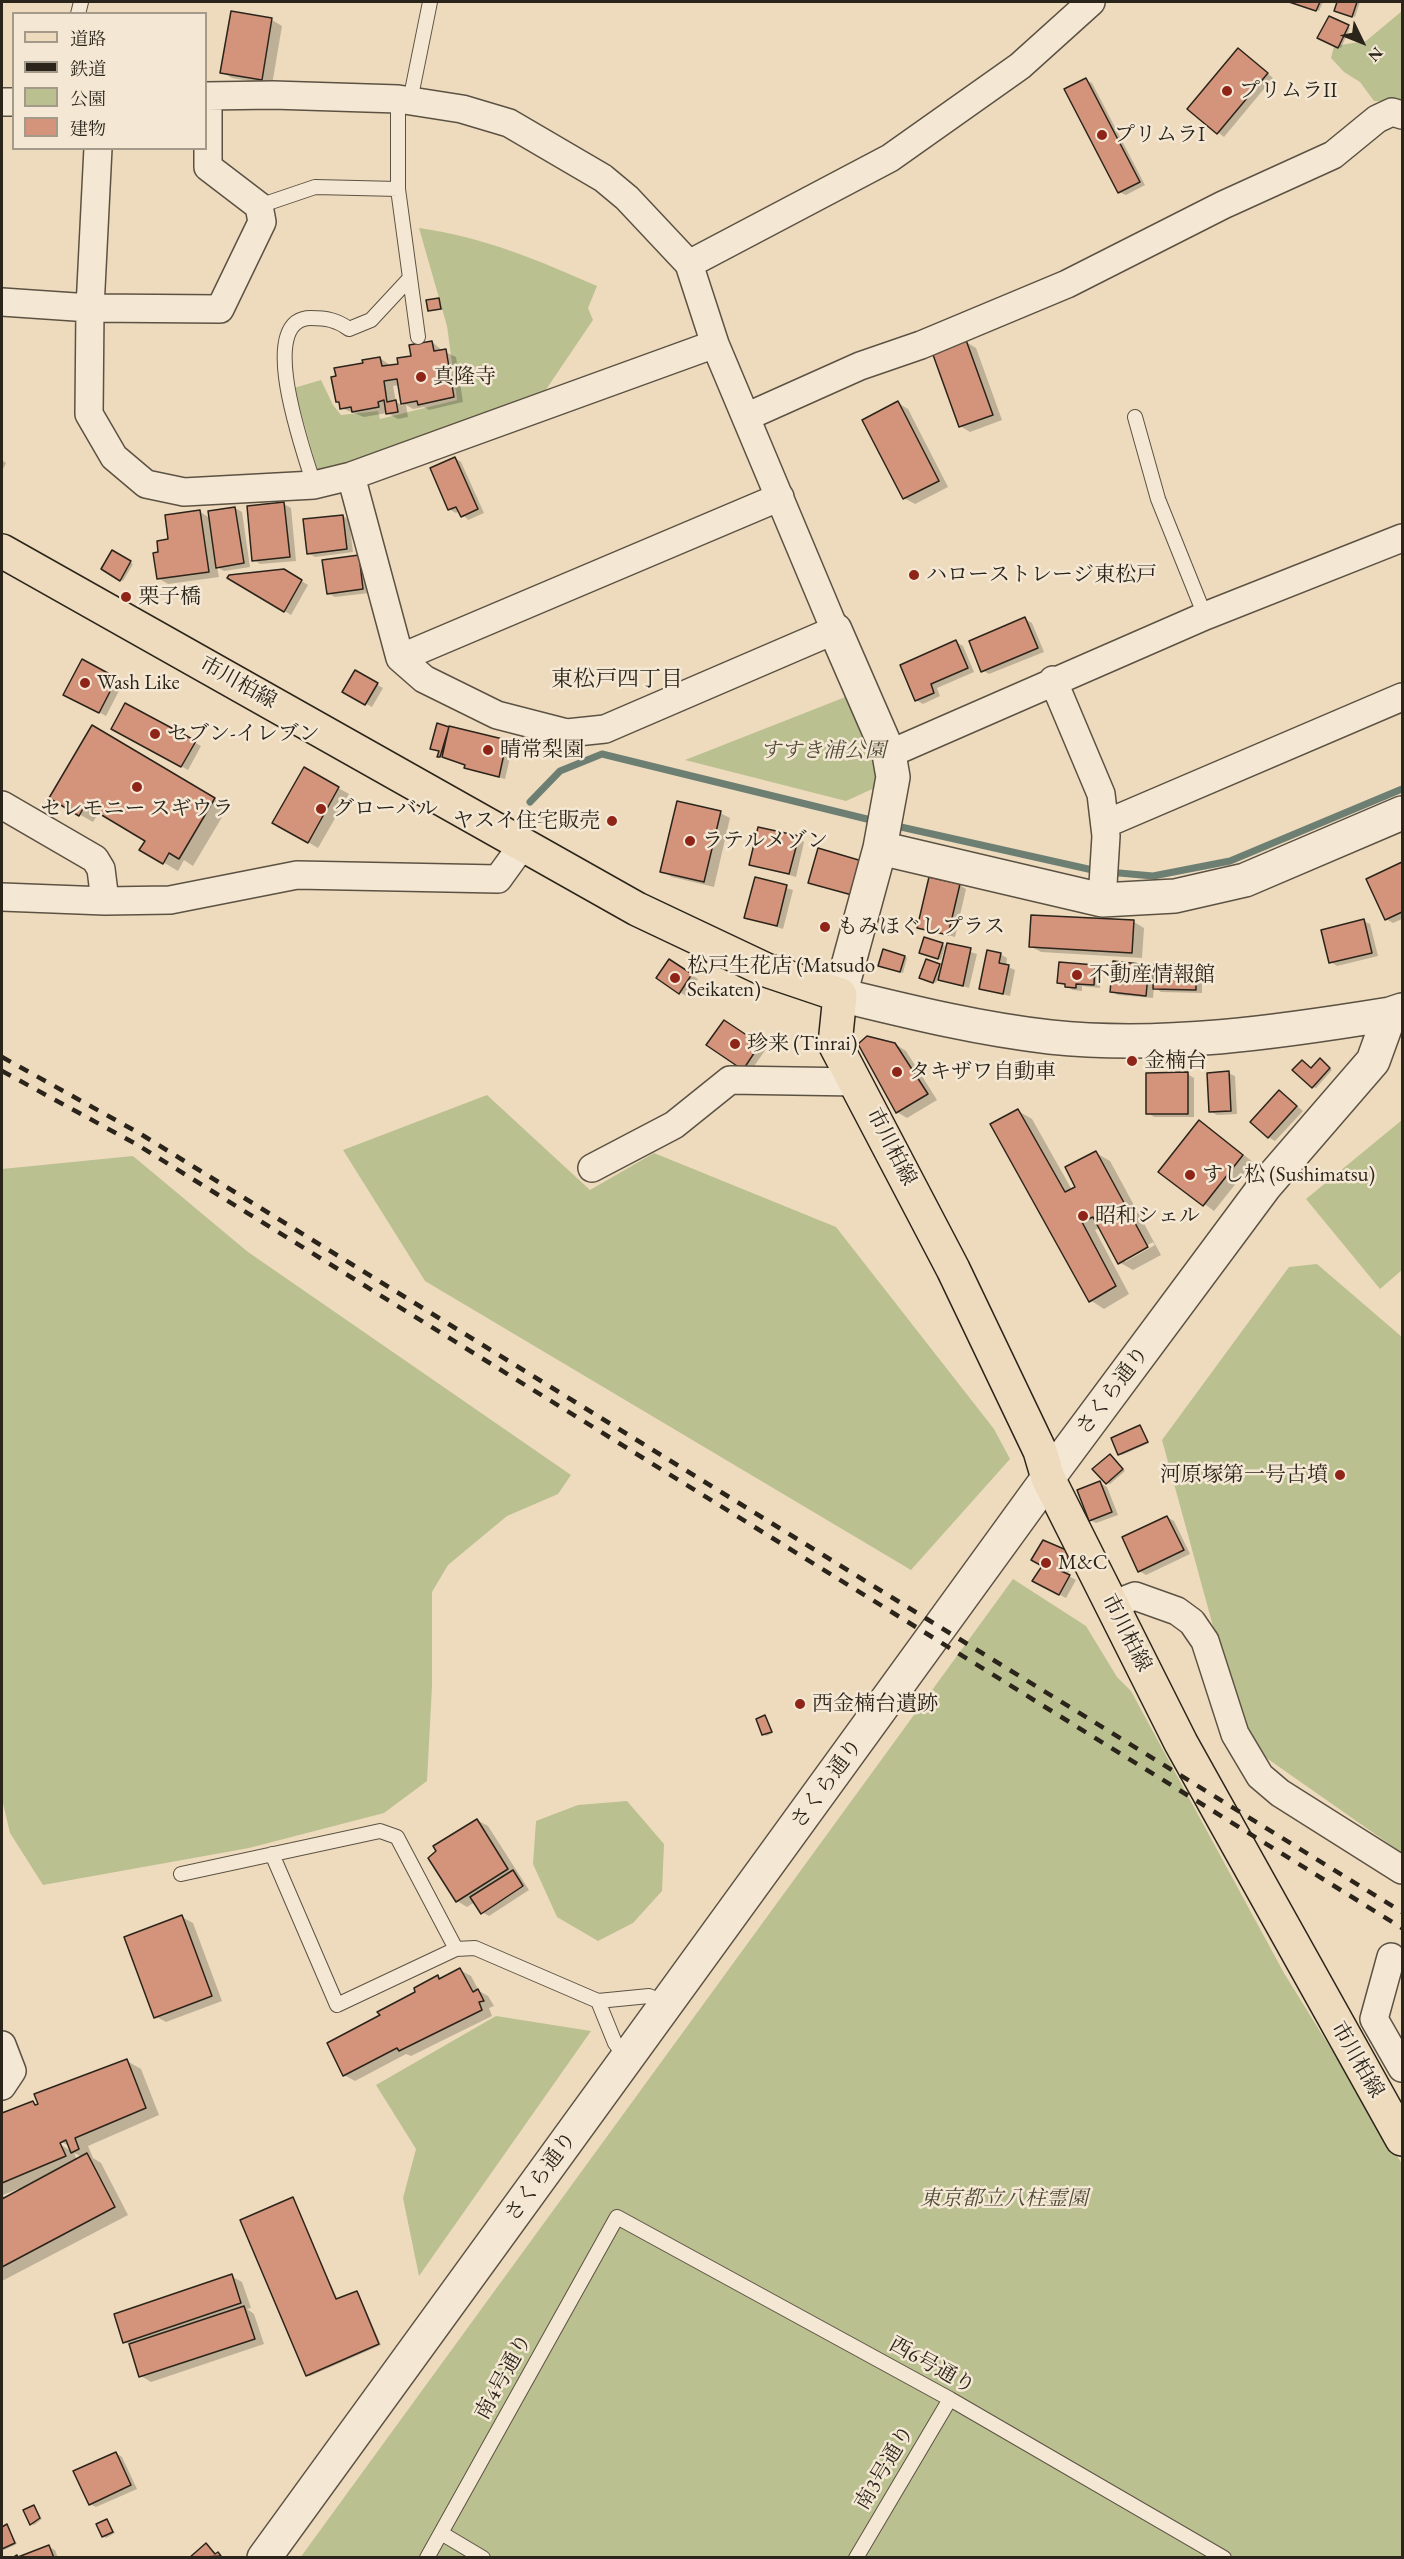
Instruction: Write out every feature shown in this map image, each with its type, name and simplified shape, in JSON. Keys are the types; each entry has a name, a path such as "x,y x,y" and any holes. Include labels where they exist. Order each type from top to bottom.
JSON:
{"main road":[{"name":"市川柏線","path":"2,551 524,843 637,909 766,970 840,995 835,1044 857,1082 958,1279 1040,1451 1048,1478 1181,1743 1402,2139"}],"street":[{"path":"689,264 890,158 1020,66 1091,2"},
{"path":"2,303 90,308 220,309 262,222 259,206 208,167 207,96 273,95 404,100 462,109 510,123 603,178 627,198 689,264 715,344 889,753 893,777 883,832 840,995 966,1025 1051,1037 1141,1041 1304,1028 1396,1012"},
{"path":"746,417 860,366 921,345 1067,284 1191,220 1333,155 1377,119 1392,112 1402,115"},
{"path":"98,150 90,308 89,414 114,457 146,484 184,492 314,485 351,476 715,344"},
{"path":"351,476 400,658 424,680 497,715 567,734 604,729 835,630"},
{"path":"400,658 780,497"},
{"path":"889,753 1205,616 1402,538"},
{"path":"1053,680 1101,794 1105,824 1103,881"},
{"path":"1105,824 1402,697"},
{"path":"2,805 95,859 101,869 105,901"},
{"path":"883,832 1175,896 1245,880 1402,813"},
{"path":"2,897 105,901 170,900 297,875 498,879 524,843"},
{"name":"さくら通り","path":"264,2558 1048,1478 1265,1186 1373,1061 1396,1012"},
{"path":"592,1168 674,1125 730,1080 857,1082"},
{"path":"1112,1605 1135,1596 1177,1611 1192,1622 1205,1641 1235,1734 1260,1776 1280,1793 1402,1870"},
{"path":"1391,1957 1374,2019 1402,2068"},
{"path":"2,2045 12,2071 2,2086"}],"lane":[{"path":"418,337 398,189 404,100 430,2"},
{"path":"259,206 315,187 398,189"},
{"path":"314,485 287,390 284,350 290,329 297,321 307,318 332,319 349,329 371,320 410,278"},
{"path":"1135,417 1158,499 1205,616"},
{"path":"181,1874 380,1831 397,1837 456,1949"},
{"path":"272,1854 337,2005 456,1949 476,1948 598,2001 649,1996 667,2004"},
{"path":"598,2001 615,2043 627,2059"},
{"name":"西6号通り","path":"617,2217 950,2399 1224,2558"},
{"name":"南4号通り","path":"427,2558 617,2217"},
{"name":"南3号通り","path":"856,2558 950,2399"},
{"path":"441,2533 483,2558"}],"green space":[{"path":"1402,11 1402,103 1374,101 1360,82 1344,72 1331,58 1334,46 1366,41"},
{"path":"419,228 467,237 489,244 531,258 597,286 588,308 593,320 543,394 318,472 294,388 321,380 333,405 341,415 378,411 380,419 457,400 447,326"},
{"name":"すすき浦公園","path":"848,696 881,785 846,801 685,760"},
{"path":"487,1095 590,1190 654,1153 836,1227 994,1429 1010,1459 911,1570 425,1281 343,1150"},
{"path":"1402,1120 1402,1270 1380,1289 1306,1199"},
{"path":"133,1156 248,1252 571,1475 558,1494 507,1516 448,1565 432,1592 432,1686 427,1781 384,1813 249,1848 43,1885 10,1833 2,1799 2,1169"},
{"path":"1317,1264 1402,1337 1402,1853 1245,1743 1162,1440 1289,1267"},
{"name":"東京都立八柱霊園","path":"1013,1579 1086,1626 1117,1677 1131,1691 1284,1973 1402,2164 1402,2557 300,2558"},
{"path":"627,1801 664,1844 662,1891 633,1923 598,1941 557,1917 533,1864 536,1821 578,1805"},
{"path":"496,2016 591,2031 419,2276 403,2198 416,2149 376,2085"}],"building":[{"path":"1289,2 1320,2 1316,11"},
{"path":"1337,2 1357,2 1352,17 1334,11"},
{"path":"231,11 272,18 262,80 220,73"},
{"path":"1329,16 1349,25 1338,48 1317,38"},
{"name":"プリムラII","path":"1238,48 1268,73 1217,134 1187,109"},
{"name":"プリムラI","path":"1086,78 1140,182 1118,193 1064,89"},
{"path":"439,298 441,309 428,311 426,300"},
{"path":"966,340 993,415 959,427 932,352"},
{"path":"432,341 434,351 446,349 454,397 418,405 417,401 401,404 397,379 384,381 387,402 396,400 398,412 386,414 384,400 378,402 379,407 352,412 351,407 340,409 339,402 336,402 331,377 336,376 334,368 363,363 362,360 380,357 382,366 398,364 397,358 411,356 409,345"},
{"path":"898,401 939,481 903,499 862,420"},
{"path":"455,457 478,509 461,517 456,507 448,510 430,468"},
{"path":"284,502 290,557 252,561 247,506"},
{"path":"235,507 244,563 216,568 208,511"},
{"path":"200,510 209,572 157,579 153,553 158,552 157,541 168,539 165,515"},
{"path":"343,515 347,549 307,554 303,519"},
{"path":"112,550 131,561 120,581 101,569"},
{"path":"359,555 363,589 327,594 322,560"},
{"path":"284,569 302,580 284,612 227,578 229,575"},
{"path":"1025,617 1038,648 981,672 969,641"},
{"path":"956,640 968,668 931,684 934,693 915,701 900,665"},
{"path":"82,659 117,678 99,713 63,695"},
{"path":"355,670 378,683 365,705 342,692"},
{"path":"125,703 196,741 181,767 111,729"},
{"path":"437,723 449,727 440,757 437,757 439,751 430,749"},
{"path":"92,725 215,798 179,859 169,853 163,864 139,850 145,841 85,805 79,816 49,798"},
{"path":"449,726 507,740 499,777 464,768 465,765 442,757"},
{"path":"304,767 339,787 308,843 272,823"},
{"name":"ラテルメゾン","path":"677,801 721,811 704,882 660,872"},
{"path":"758,827 799,836 789,874 749,865"},
{"path":"818,848 862,861 852,895 808,883"},
{"path":"1402,862 1402,912 1385,920 1366,879"},
{"path":"755,877 787,885 777,926 744,918"},
{"path":"929,877 960,884 948,935 917,928"},
{"path":"1031,915 1134,920 1132,953 1029,947"},
{"path":"1364,919 1372,953 1329,963 1321,930"},
{"path":"924,937 943,943 938,959 919,953"},
{"path":"947,943 971,948 963,986 938,980"},
{"path":"883,949 905,956 900,972 878,966"},
{"path":"987,950 1001,953 999,963 1009,965 1003,994 979,989"},
{"path":"669,959 692,974 679,994 656,978"},
{"path":"926,959 940,964 933,983 919,978"},
{"path":"1113,961 1149,965 1146,996 1110,992"},
{"path":"1059,962 1095,965 1094,985 1076,984 1076,988 1065,987 1065,984 1057,983"},
{"path":"1154,964 1196,965 1196,990 1153,989"},
{"path":"724,1020 760,1044 743,1070 706,1045"},
{"path":"867,1036 895,1043 928,1094 896,1113 858,1044"},
{"path":"1320,1058 1330,1068 1312,1088 1292,1070 1302,1060 1311,1068"},
{"path":"1229,1071 1231,1111 1209,1112 1207,1073"},
{"path":"1188,1072 1188,1114 1146,1114 1146,1073"},
{"path":"1279,1090 1297,1106 1268,1138 1250,1122"},
{"path":"1018,1109 1065,1192 1075,1187 1065,1167 1096,1151 1148,1247 1118,1264 1093,1217 1082,1222 1116,1286 1089,1302 990,1124"},
{"path":"1199,1120 1243,1155 1203,1206 1158,1172"},
{"path":"1140,1425 1148,1442 1118,1455 1111,1438"},
{"path":"1110,1454 1123,1469 1106,1484 1092,1469"},
{"path":"1100,1481 1112,1512 1089,1521 1077,1490"},
{"path":"1167,1516 1184,1550 1138,1572 1122,1537"},
{"path":"1043,1540 1071,1552 1061,1571 1070,1575 1059,1595 1032,1581 1042,1566 1031,1560"},
{"path":"765,1715 772,1732 762,1735 756,1719"},
{"path":"477,1819 508,1869 456,1902 428,1858 436,1851 433,1846"},
{"path":"513,1870 523,1886 481,1914 470,1897"},
{"path":"182,1915 212,1996 154,2018 124,1937"},
{"path":"460,1968 473,1992 478,1989 484,2001 479,2002 482,2010 399,2051 397,2048 343,2076 327,2043 380,2015 377,2012 415,1992 414,1988 438,1975 439,1979"},
{"path":"127,2059 146,2108 75,2138 79,2149 71,2153 66,2140 60,2143 66,2156 2,2183 2,2113 33,2101 35,2105 38,2104 34,2094"},
{"path":"87,2153 115,2207 2,2267 2,2199"},
{"path":"293,2197 336,2299 357,2291 379,2344 306,2376 240,2220"},
{"path":"232,2274 241,2303 123,2343 114,2314"},
{"path":"244,2306 255,2339 139,2377 129,2344"},
{"path":"116,2452 131,2485 89,2505 73,2471"},
{"path":"34,2505 40,2518 30,2525 23,2510"},
{"path":"107,2519 113,2532 102,2537 96,2524"},
{"path":"7,2524 15,2543 2,2549 2,2527"},
{"path":"206,2543 215,2554 218,2552 221,2556 189,2558"},
{"path":"49,2545 54,2558 12,2558 17,2555 18,2557"}],"waterway":[{"path":"530,802 560,771 602,754 875,821"},
{"path":"1108,872 1153,876 1230,861 1402,789"},
{"path":"892,825 1097,871"}],"railway":[{"path":"2,1057 139,1133 1402,1912"},
{"path":"2,1071 136,1144 1402,1928"}],"place":[{"name":"プリムラII","path":"1227,91"},
{"name":"プリムラI","path":"1102,135"},
{"name":"真隆寺","path":"421,377"},
{"name":"ハローストレージ東松戸","path":"914,575"},
{"name":"栗子橋","path":"126,597"},
{"name":"Wash Like","path":"85,683"},
{"name":"セブン-イレブン","path":"155,734"},
{"name":"晴常梨園","path":"488,750"},
{"name":"セレモニー スギウラ","path":"137,787"},
{"name":"グローバル","path":"321,809"},
{"name":"ヤスイ住宅販売","path":"612,821"},
{"name":"ラテルメゾン","path":"690,841"},
{"name":"もみほぐしプラス","path":"825,927"},
{"name":"不動産情報館","path":"1077,975"},
{"name":"松戸生花店 (Matsudo Seikaten)","path":"675,978"},
{"name":"珍来 (Tinrai)","path":"735,1044"},
{"name":"金楠台","path":"1132,1061"},
{"name":"タキザワ自動車","path":"897,1072"},
{"name":"すし松 (Sushimatsu)","path":"1190,1175"},
{"name":"昭和シェル","path":"1083,1216"},
{"name":"河原塚第一号古墳","path":"1340,1475"},
{"name":"M&C","path":"1046,1563"},
{"name":"西金楠台遺跡","path":"800,1704"}],"district":[{"name":"東松戸四丁目","path":"617,680"}]}
